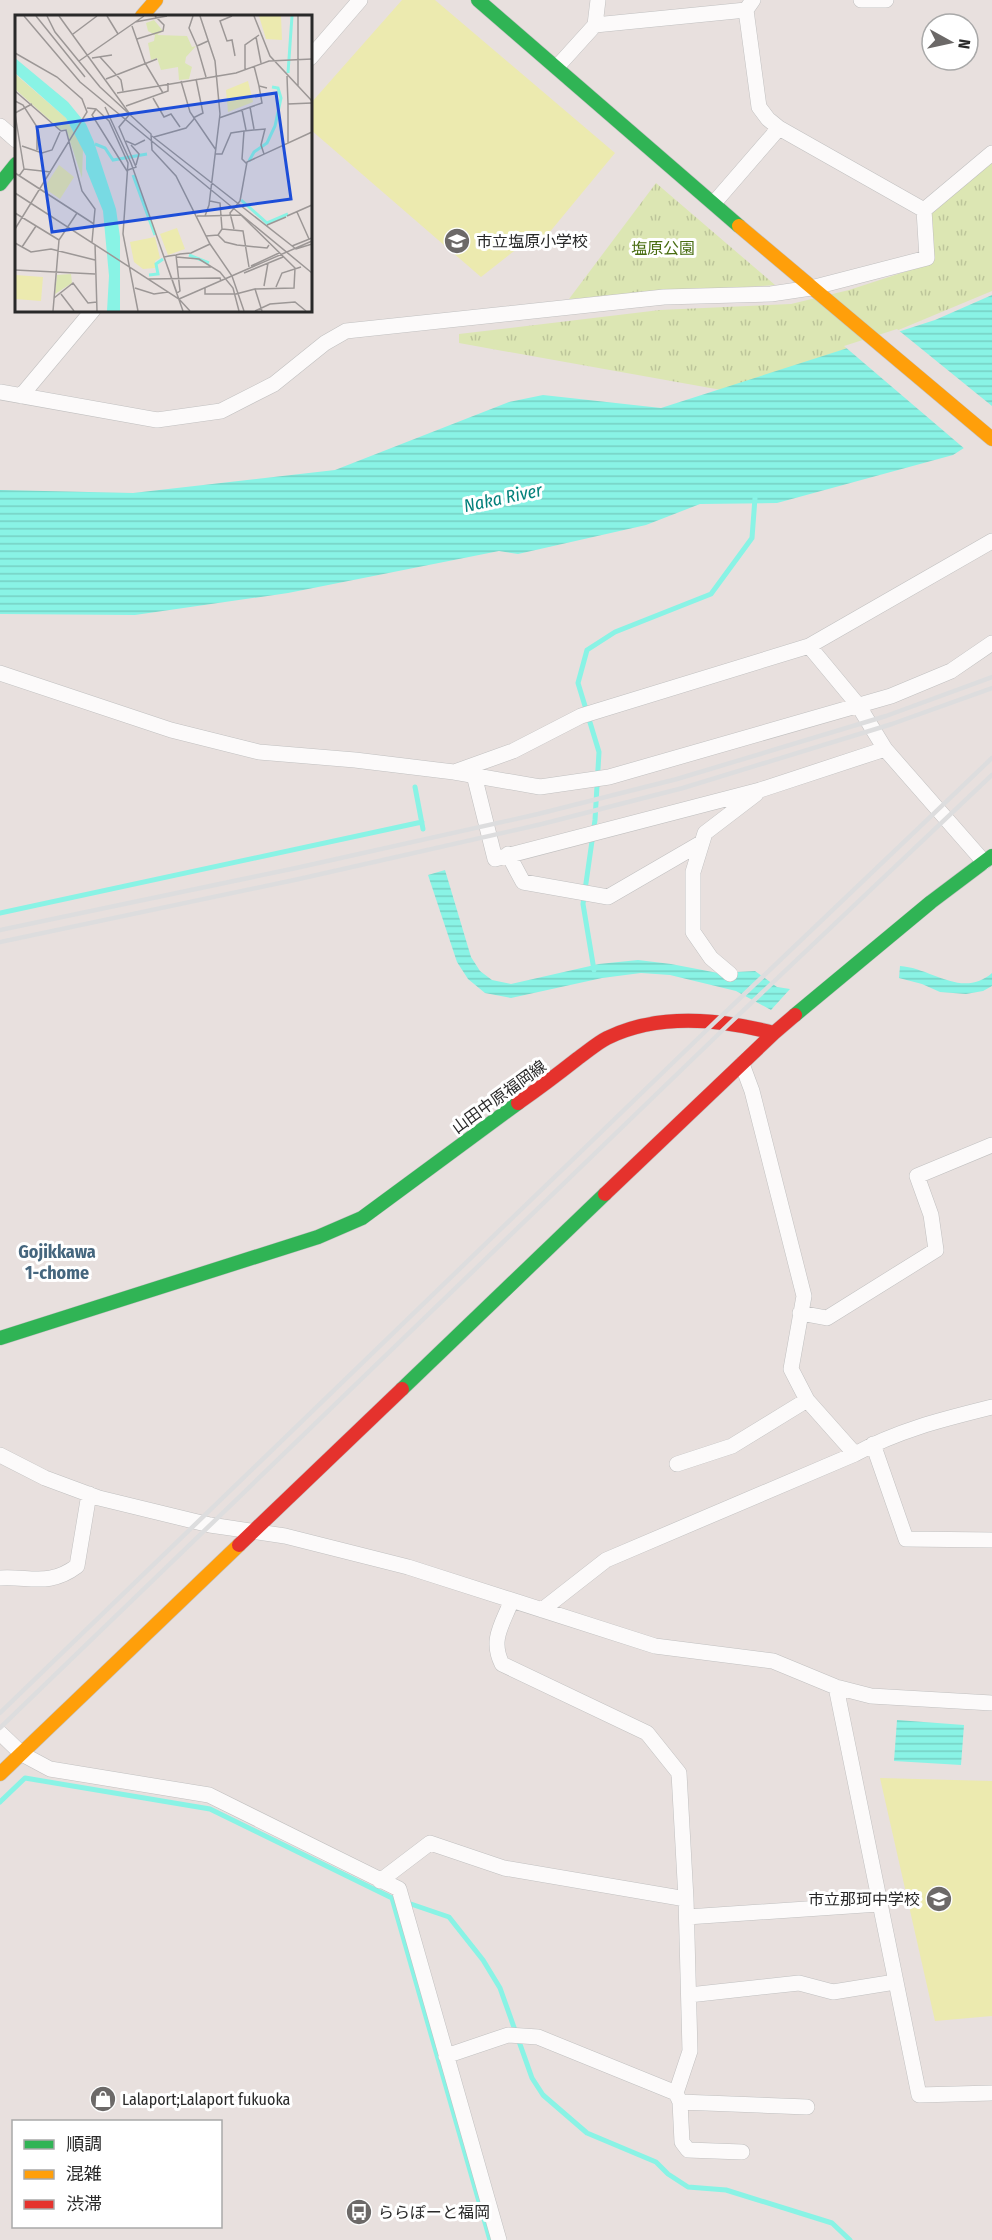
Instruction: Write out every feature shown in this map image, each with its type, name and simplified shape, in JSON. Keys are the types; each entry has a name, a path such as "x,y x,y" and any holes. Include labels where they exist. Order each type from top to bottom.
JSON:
{"street":[{"path":"143,15 156,0"},
{"path":"312,55 360,0"},
{"path":"478,0 815,292 992,439"},
{"path":"557,67 595,25 598,0"},
{"path":"861,0 886,0"},
{"path":"595,25 749,5 759,107 768,119 779,128 924,210"},
{"path":"0,126 15,139"},
{"path":"714,203 779,128"},
{"path":"924,210 992,153"},
{"path":"0,184 15,165"},
{"path":"0,392 157,420 221,411 274,384 325,343 346,331 664,297 815,292 927,258 924,210"},
{"path":"21,396 91,312"},
{"path":"454,772 513,751 581,716 809,646 992,541"},
{"path":"0,673 171,730 259,752 355,760 454,772 540,787 609,777 891,696 951,671 992,643"},
{"path":"0,1774 774,1033 931,902 989,860 885,749 858,705 809,646"},
{"path":"474,776 495,859 760,790 885,749"},
{"path":"730,974 711,958 693,932 693,872 705,833 760,790"},
{"path":"508,854 523,882 608,897 701,843"},
{"name":"山田中原福岡線","path":"0,1338 318,1237 362,1218 605,1039 630,1028 658,1022 697,1023 757,1028 774,1033"},
{"path":"742,1064 752,1091 804,1296 791,1369 807,1400 855,1454"},
{"path":"800,1313 827,1318 936,1250 931,1215 917,1176 992,1145"},
{"path":"677,1464 732,1446 807,1400"},
{"path":"542,1610 606,1560 855,1454 873,1444 926,1423 992,1407"},
{"path":"873,1444 906,1539 992,1540"},
{"path":"0,1455 45,1478 89,1494 210,1525 285,1536 408,1567 511,1602 655,1646 773,1661 836,1687 871,1696 992,1703"},
{"path":"0,1578 50,1580 77,1566 89,1494"},
{"path":"511,1602 496,1640 496,1652 502,1664 647,1733 679,1773 687,1917 690,2051 678,2098 682,2142 688,2150 742,2152"},
{"path":"836,1687 919,2095 992,2093"},
{"path":"0,1732 22,1754 50,1769 209,1795 399,1890 500,2240"},
{"path":"380,1881 430,1843 504,1868 686,1899"},
{"path":"687,1917 879,1904"},
{"path":"689,1995 799,1983 833,1992 895,1982"},
{"path":"447,2056 508,2035 538,2037 678,2098 807,2107"}],"green space":[{"path":"992,162 992,291 896,331 727,391 459,343 459,334 660,310 791,304 849,290 932,263 929,216"},
{"name":"塩原公園","path":"656,183 775,285 569,299"}],"shaded area":[{"path":"402,0 435,0 615,153 544,239 523,244 481,277 312,131 312,102"},
{"path":"880,1778 992,1781 992,2016 935,2021"}],"water":[{"name":"Naka River","path":"992,295 992,430 953,455 777,503 700,504 646,525 518,554 499,551 288,593 135,615 0,614 0,490 133,493 335,470 509,402 543,395 661,408 935,320"},
{"path":"445,870 471,957 480,971 492,980 511,984 599,964 638,960 718,973 755,971 777,987 790,989 771,1010 736,991 670,975 641,973 602,978 511,998 485,993 468,979 457,962 428,875"},
{"path":"900,966 958,983 981,980 992,973 992,986 983,991 966,994 940,992 899,978"},
{"path":"897,1720 964,1725 961,1765 894,1761"}],"pier":[{"path":"897,329 992,406 992,434 966,450 844,346"}],"waterway":[{"path":"594,970 583,904 595,820 599,752 578,683 587,650 615,632 711,594 752,538 755,498"},
{"path":"415,787 423,829"},
{"path":"0,913 422,822"},
{"path":"0,1802 25,1778 210,1809 392,1898 490,2240"},
{"path":"405,1902 449,1917 483,1960 500,1988 532,2078 543,2095 587,2133 656,2162 668,2174 688,2187 726,2190 832,2223 850,2240"}],"railway":[{"path":"0,930 296,868 538,814 677,779 886,716 992,677"},
{"path":"0,942 299,879 542,824 683,788 892,724 992,688"},
{"path":"0,1713 713,1024 992,758"},
{"path":"0,1728 729,1024 992,775"}],"traffic: fast":[{"path":"478,0 739,226"},
{"path":"0,184 15,165"},
{"path":"795,1015 931,902 992,856"},
{"path":"0,1338 318,1237 362,1218 518,1103"},
{"path":"402,1389 605,1194"}],"traffic: slow":[{"path":"143,15 156,0"},
{"path":"739,226 992,439"},
{"path":"0,1774 239,1545"}],"traffic: jam":[{"path":"605,1194 795,1015"},
{"path":"518,1103 600,1042 627,1030 647,1025 689,1021 732,1024 774,1033"},
{"path":"239,1545 402,1389"}],"place":[{"name":"市立塩原小学校","path":"457,241"},
{"name":"市立那珂中学校","path":"939,1899"},
{"name":"Lalaport;Lalaport fukuoka","path":"103,2099"},
{"name":"ららぽーと福岡","path":"359,2212"}],"district":[{"name":"Gojikkawa 1-chome","path":"57,1262"}]}
